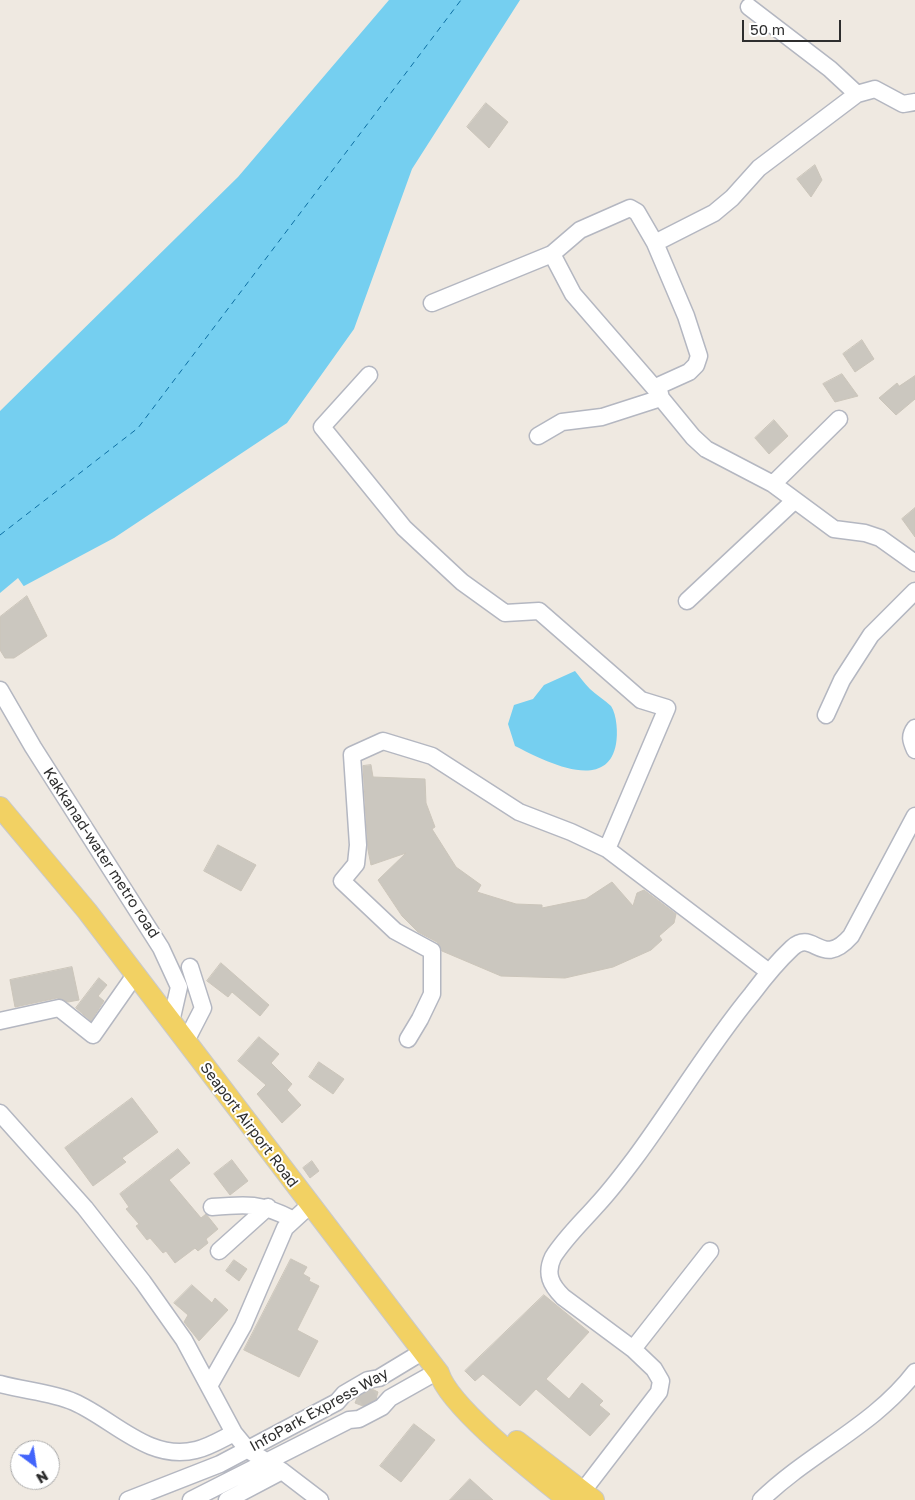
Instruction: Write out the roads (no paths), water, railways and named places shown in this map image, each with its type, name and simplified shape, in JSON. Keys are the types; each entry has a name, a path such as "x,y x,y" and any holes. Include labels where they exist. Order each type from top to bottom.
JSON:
{"main road":[{"name":"Seaport Airport Road","path":"0,807 135,975 439,1372"},
{"path":"439,1372 451,1377 580,1498"},
{"path":"439,1372 443,1385 474,1419 580,1498"}],"street":[{"path":"748,7 830,69 857,94"},
{"path":"655,243 714,212 732,198 772,157 857,94 874,89 903,104 915,102"},
{"path":"432,303 552,254 580,230 630,208 637,212 655,243 689,325 699,356 696,365 689,372 658,386 660,395"},
{"path":"552,254 573,294 660,395 693,437 706,449 772,484 812,515 834,529 865,533 880,538 915,563"},
{"path":"369,375 322,427 404,528 462,582 505,613 539,612 641,700 667,708 607,849"},
{"path":"538,436 562,422 602,416 660,395"},
{"path":"772,484 839,418"},
{"path":"687,601 795,500"},
{"path":"826,715 842,680 871,635 915,591"},
{"name":"Kakkanad-water metro road","path":"0,690 33,747 162,948 179,987 171,1022"},
{"path":"915,728 911,734 911,741 915,750"},
{"path":"408,1039 432,994 432,951 395,931 342,881 356,864 358,845 352,755 383,741 432,756 520,812 571,832 607,849 769,972"},
{"path":"580,1498 659,1392 661,1382 654,1369 633,1349 563,1297 552,1286 549,1266 559,1247 599,1204 634,1159 728,1023 769,972 800,942 810,943 824,950 834,950 851,936 915,816"},
{"path":"186,1041 203,1008 190,967"},
{"path":"0,1021 59,1008 93,1035 135,975"},
{"path":"0,1113 85,1208 143,1282 184,1340 234,1433 248,1450 276,1467 320,1500"},
{"path":"212,1207 249,1204 268,1208 292,1219"},
{"path":"209,1386 243,1326 283,1232 292,1219 310,1205"},
{"path":"219,1251 268,1208"},
{"path":"633,1349 710,1251"},
{"name":"InfoPark Express Way","path":"380,1391 399,1366 422,1352"},
{"name":"InfoPark Express Way","path":"380,1391 406,1389 439,1372"},
{"path":"761,1500 771,1490 872,1416 898,1392 915,1372"},
{"name":"InfoPark Express Way","path":"128,1500 220,1464 337,1402 344,1394 368,1380 380,1391 382,1407 359,1420 349,1420 276,1467 190,1500"},
{"path":"0,1384 44,1392 75,1402 153,1447 176,1452 196,1450 234,1433"},
{"path":"337,1402 360,1401 349,1420"},
{"path":"227,1500 276,1467"}],"water":[{"path":"389,0 520,0 412,169 354,329 287,423 114,538 24,586 0,603 0,411 238,177"},
{"path":"575,671 590,689 611,706 615,714 616,744 610,759 600,768 587,770 572,769 540,758 515,746 508,724 514,705 533,699 544,685"}],"tunnel":[{"path":"357,1395 372,1387"},
{"path":"364,1407 378,1399"}]}
